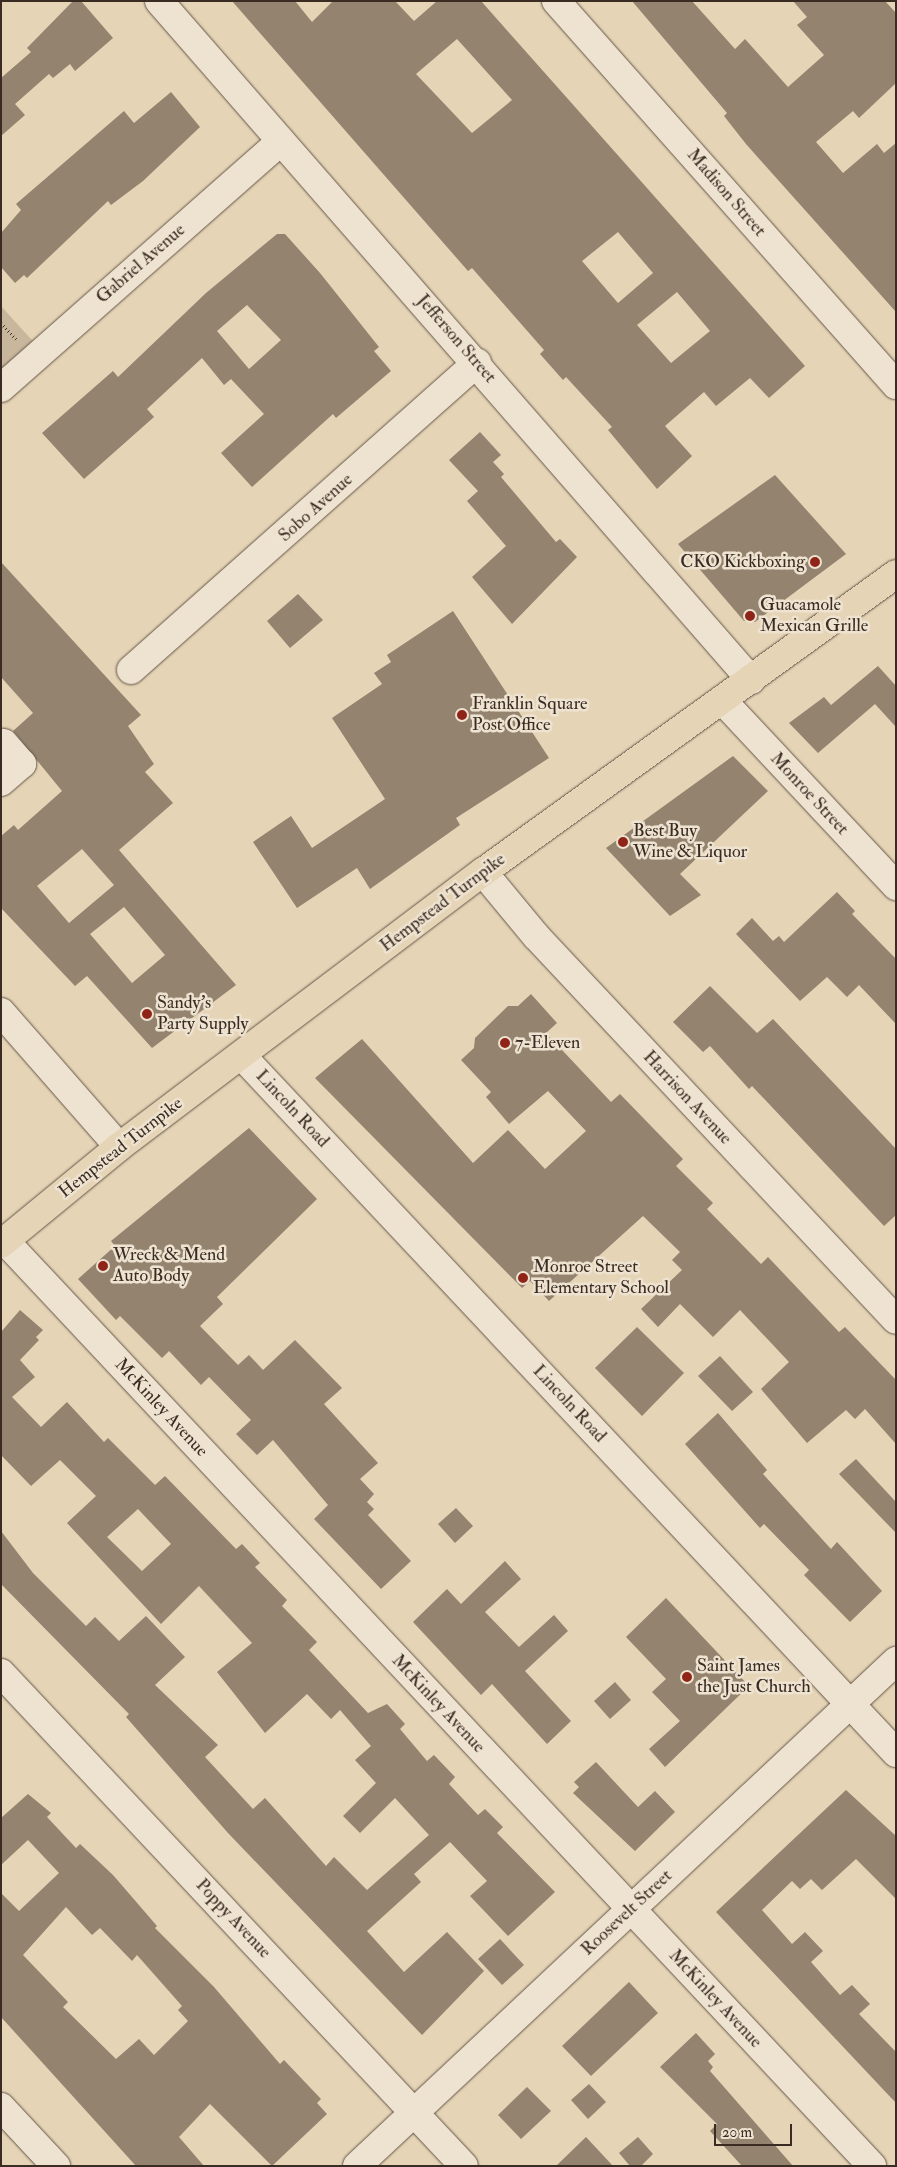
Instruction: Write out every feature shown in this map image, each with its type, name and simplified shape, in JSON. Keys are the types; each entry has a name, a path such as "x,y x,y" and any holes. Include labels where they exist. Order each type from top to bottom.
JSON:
{"main road":[{"name":"Hempstead Turnpike","path":"3,1243 119,1147 242,1056 483,872 896,574"}],"street":[{"name":"Jefferson Street","path":"159,1 477,363 751,680"},
{"name":"Madison Street","path":"556,1 896,385"},
{"name":"Gabriel Avenue","path":"1,388 281,141"},
{"name":"Sobo Avenue","path":"131,670 477,363"},
{"name":"Monroe Street","path":"722,700 896,886"},
{"path":"2,781 22,764 4,743"},
{"name":"Harrison Avenue","path":"483,872 536,936 896,1320"},
{"path":"1,1012 119,1147"},
{"name":"Lincoln Road","path":"242,1056 896,1753"},
{"name":"McKinley Avenue","path":"3,1243 872,2166"},
{"name":"Roosevelt Street","path":"357,2166 896,1661"},
{"name":"Poppy Avenue","path":"1,1673 464,2166"},
{"path":"1,2108 56,2166"}],"shaded area":[{"path":"1,306 40,349 1,384"}],"building":[{"path":"73,1 81,1 113,38 75,71 70,64 53,78 49,74 15,104 25,115 1,136 1,78 31,52 27,48"},
{"path":"232,1 295,1 312,22 333,1 395,1 414,21 437,1 481,1 805,366 769,398 750,378 716,406 704,392 665,426 692,456 657,489 608,430 612,427 566,377 563,380 540,354 544,350 472,268 468,271","holes":["457,39 512,100 472,133 416,74","618,232 653,273 618,303 582,261","677,292 710,331 671,363 637,325"]},
{"path":"632,1 692,1 735,49 745,39 788,87 824,55 797,25 807,17 793,1 885,1 896,13 896,83 859,118 853,111 816,142 843,173 877,144 884,153 896,143 896,312 746,144 724,116 727,113"},
{"path":"171,92 200,127 143,181 111,205 108,201 27,278 24,275 15,283 1,267 1,233 21,210 16,204 124,111 134,123"},
{"path":"277,234 285,234 320,273 379,347 374,351 391,371 336,418 333,414 252,487 221,453 264,414 231,379 224,385 202,358 147,409 154,417 84,479 42,433 113,371 118,377 206,293","holes":["247,305 281,340 249,369 217,331"]},
{"path":"480,432 501,455 493,462 504,474 501,477 556,542 560,539 577,557 512,624 472,577 506,546 467,501 478,491 449,460"},
{"path":"775,475 846,554 755,622 744,621 678,544"},
{"path":"1,562 141,715 128,726 154,764 145,772 173,803 119,850 236,985 152,1048 87,976 75,986 1,908 1,836 14,825 18,830 62,791 13,731 33,713 1,677","holes":["82,849 114,885 69,923 37,886","124,907 165,955 132,983 90,934"]},
{"path":"298,594 323,620 290,648 267,621"},
{"path":"453,611 549,758 456,818 460,825 370,889 357,868 297,908 253,842 291,816 312,848 385,799 332,718 382,684 374,673 391,662 387,655"},
{"path":"878,666 896,686 896,727 875,704 818,753 789,723 824,697 831,705"},
{"path":"733,756 768,791 680,874 701,895 670,916 606,848"},
{"path":"837,892 855,911 852,914 896,959 896,1024 859,985 847,997 827,977 800,1001 736,934 752,918 773,941 779,936 784,942"},
{"path":"710,986 757,1033 773,1019 896,1149 896,1215 884,1226 752,1086 749,1089 710,1046 703,1052 673,1022"},
{"path":"531,994 557,1023 546,1033 611,1102 620,1094 683,1159 676,1166 713,1203 707,1209 761,1264 768,1257 839,1332 845,1327 896,1380 896,1444 865,1409 855,1419 846,1410 807,1443 761,1389 789,1362 740,1310 713,1337 680,1304 658,1327 641,1309 682,1270 672,1260 680,1252 643,1216 549,1301 530,1281 522,1288 315,1078 362,1039 473,1163 508,1130 545,1169 586,1131 548,1091 509,1124 486,1097 491,1092 461,1060 474,1048 475,1038 508,1006 518,1006"},
{"path":"249,1128 317,1199 217,1297 223,1304 200,1326 238,1365 249,1355 263,1370 295,1340 342,1388 324,1404 378,1463 360,1479 374,1494 367,1502 374,1509 368,1515 411,1561 381,1589 314,1519 328,1505 273,1440 257,1455 236,1434 251,1420 209,1377 201,1385 169,1351 162,1358 120,1316 116,1320 78,1279 115,1246 111,1241"},
{"path":"20,1310 43,1330 36,1337 39,1340 20,1360 35,1377 12,1397 41,1427 67,1402 104,1442 108,1438 155,1485 165,1476 236,1549 242,1544 260,1563 255,1567 287,1600 282,1606 317,1642 309,1650 368,1713 387,1704 405,1724 400,1729 427,1761 434,1755 455,1777 449,1784 478,1815 485,1809 503,1827 497,1833 555,1892 508,1936 470,1896 487,1881 450,1842 414,1874 421,1882 367,1931 404,1972 447,1932 484,1971 422,2035 228,1833 126,1717 129,1714 1,1584 1,1531 33,1573 86,1626 95,1617 119,1641 146,1616 185,1657 155,1685 218,1745 205,1757 253,1809 265,1798 326,1866 334,1857 367,1890 429,1835 395,1798 360,1833 343,1816 376,1783 355,1760 371,1746 340,1710 331,1719 307,1694 265,1733 217,1672 252,1643 199,1586 161,1624 67,1523 96,1496 60,1460 31,1486 1,1455 1,1332","holes":["138,1509 171,1544 142,1571 107,1537"]},
{"path":"637,1327 684,1373 642,1416 595,1368"},
{"path":"720,1356 753,1392 732,1411 698,1376"},
{"path":"718,1413 767,1470 763,1474 831,1549 837,1542 882,1591 850,1622 804,1575 809,1570 764,1524 760,1528 685,1444"},
{"path":"856,1459 896,1502 896,1533 839,1474"},
{"path":"456,1508 473,1526 455,1543 438,1524"},
{"path":"505,1561 521,1579 485,1612 519,1647 554,1615 568,1631 525,1671 571,1721 547,1744 492,1684 481,1695 413,1622 447,1589 461,1604"},
{"path":"666,1598 749,1686 665,1767 649,1749 680,1721 652,1692 666,1679 626,1637"},
{"path":"615,1682 631,1700 610,1719 594,1701"},
{"path":"596,1762 638,1807 655,1791 675,1812 635,1851 573,1793 579,1787 574,1782"},
{"path":"846,1790 896,1836 896,1899 856,1859 822,1890 811,1879 800,1889 792,1881 762,1910 792,1944 805,1932 823,1951 811,1962 840,1995 852,1985 870,2004 859,2014 896,2052 896,2103 716,1912"},
{"path":"28,1794 51,1813 47,1817 76,1848 80,1844 113,1875 157,1926 155,1928 214,1987 280,2064 284,2060 321,2099 317,2103 327,2114 272,2166 210,2104 179,2137 204,2166 136,2166 1,2017 1,1893 19,1911 59,1873 28,1840 1,1865 1,1818","holes":["66,1907 92,1935 100,1928 132,1961 137,1955 182,2006 178,2010 188,2021 154,2055 139,2039 116,2059 63,2007 68,2002 23,1955"]},
{"path":"500,1939 524,1965 502,1985 478,1959"},
{"path":"629,1982 658,2013 591,2076 562,2046"},
{"path":"696,2033 715,2054 708,2061 713,2067 710,2071 793,2166 742,2166 710,2131 717,2124 660,2067"},
{"path":"589,2084 606,2102 588,2119 571,2100"},
{"path":"527,2087 551,2111 521,2139 498,2115"},
{"path":"586,2137 613,2166 556,2166"},
{"path":"638,2137 653,2154 641,2166 630,2166 619,2153"}],"place":[{"name":"CKO Kickboxing","path":"815,562"},
{"name":"Guacamole Mexican Grille","path":"750,616"},
{"name":"Franklin Square Post Office","path":"462,715"},
{"name":"Best Buy Wine & Liquor","path":"623,842"},
{"name":"Sandy's Party Supply","path":"147,1014"},
{"name":"7-Eleven","path":"505,1043"},
{"name":"Wreck & Mend Auto Body","path":"103,1266"},
{"name":"Monroe Street Elementary School","path":"523,1278"},
{"name":"Saint James the Just Church","path":"687,1677"}]}
